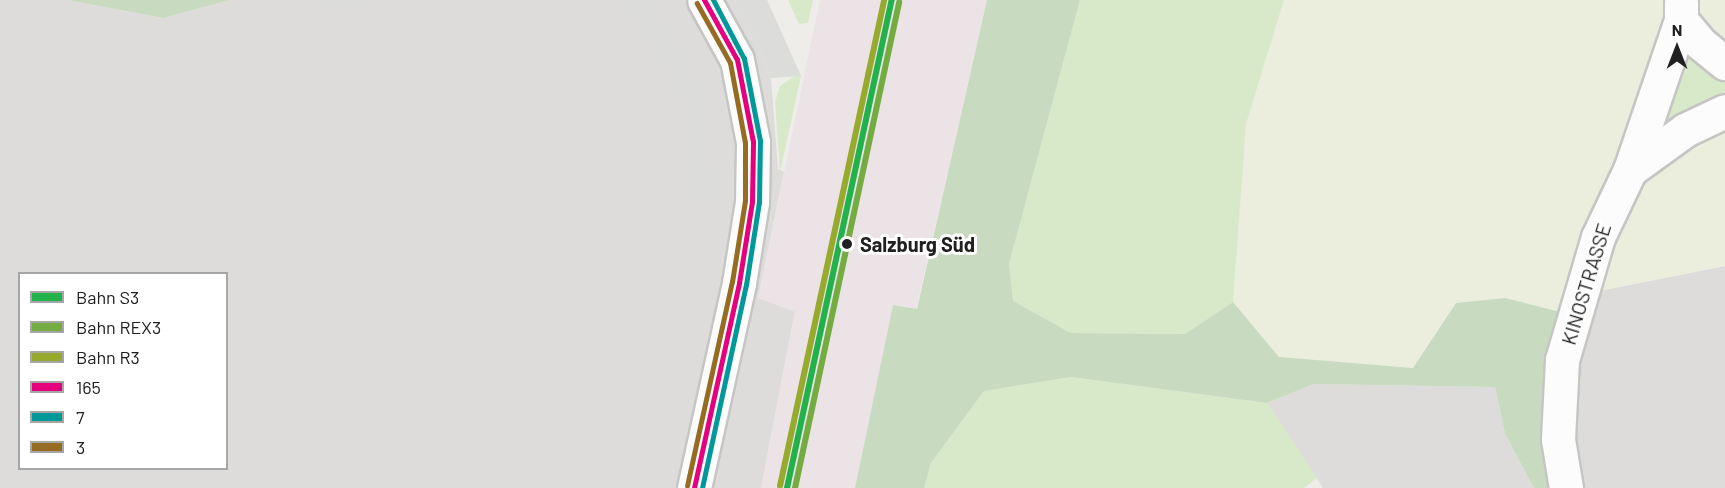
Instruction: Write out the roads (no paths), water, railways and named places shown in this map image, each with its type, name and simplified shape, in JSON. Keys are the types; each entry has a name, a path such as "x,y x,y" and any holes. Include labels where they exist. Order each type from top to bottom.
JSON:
{"street":[{"path":"693,488 739,283 752,202 753,142 737,60 704,0"},
{"path":"1681,10 1700,43 1725,63"},
{"name":"KINOSTRASSE","path":"1566,488 1558,439 1562,360 1602,225 1630,170 1681,10"},
{"path":"1630,170 1666,142 1725,111"}],"rail line":[{"name":"R3","path":"780,486 884,0"},
{"name":"S3","path":"787,488 892,0"},
{"name":"REX3","path":"795,488 899,2"}],"place":[{"name":"Salzburg Süd","path":"847,244"}]}
